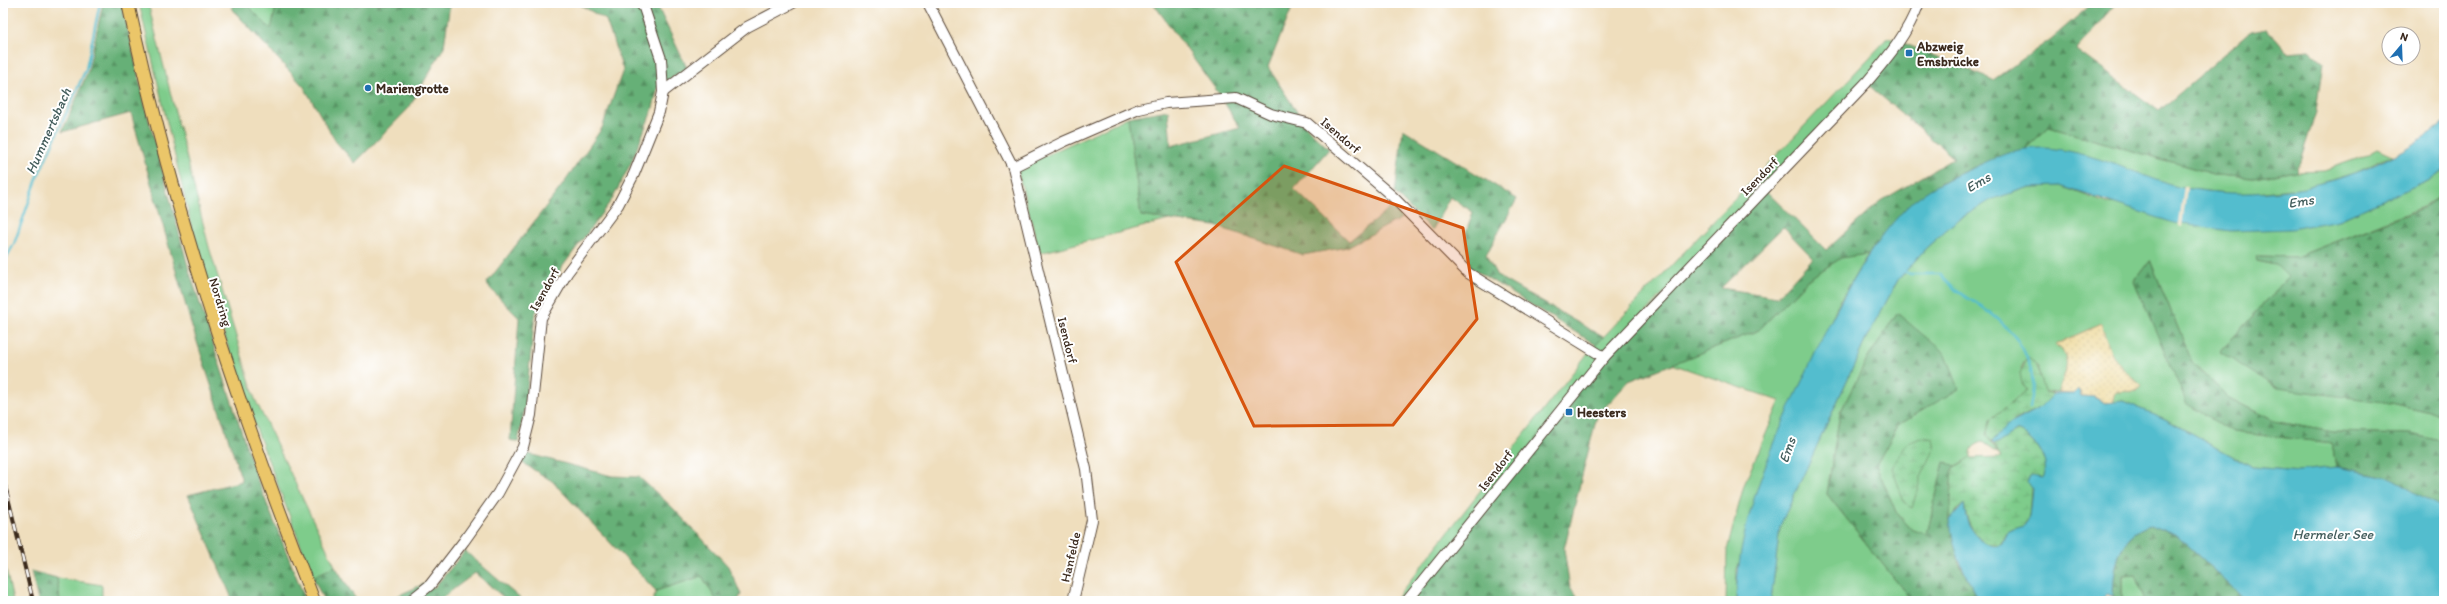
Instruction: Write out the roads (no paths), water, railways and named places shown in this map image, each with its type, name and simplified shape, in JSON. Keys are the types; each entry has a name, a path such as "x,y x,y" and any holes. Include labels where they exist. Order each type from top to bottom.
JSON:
{"main road":[{"name":"Nordring","path":"128,3 172,184 209,312 248,427 314,601"}],"street":[{"name":"Isendorf","path":"410,601 430,585 464,542 498,493 523,448 531,415 541,318 567,273 621,198 634,174 659,112 663,92 661,59 644,8 640,3"},
{"path":"663,92 747,27 794,3"},
{"name":"Isendorf","path":"928,3 1013,167 1086,469 1092,520"},
{"name":"Isendorf","path":"1407,601 1604,357 1866,83 1901,42 1912,23 1919,3"},
{"name":"Isendorf","path":"1013,167 1063,142 1139,109 1166,103 1236,98 1271,114 1307,123 1392,196 1468,273 1604,357"},
{"name":"Hanfelde","path":"1073,601 1092,520"}],"water":[{"name":"Ems","path":"2444,123 2444,169 2428,180 2339,220 2291,229 2230,231 2174,223 2060,186 2030,187 1993,199 1956,221 1926,248 1898,280 1866,339 1780,526 1771,601 1736,601 1744,535 1753,502 1789,408 1827,328 1857,273 1893,222 1907,207 1930,189 1998,157 2018,150 2042,148 2061,150 2099,159 2171,185 2184,188 2238,193 2269,192 2301,188 2362,170 2391,157"},
{"name":"Hermeler See","path":"2078,389 2081,396 2094,397 2105,403 2123,401 2165,419 2252,467 2299,471 2336,467 2388,477 2444,509 2444,601 2247,601 2177,536 2150,525 2139,530 2124,544 2117,563 2113,596 2106,595 2102,601 1980,601 1960,562 1951,532 1950,520 1964,504 1966,518 1972,530 1986,543 1991,545 2002,543 2008,531 2024,526 2029,517 2032,489 2027,483 2029,478 2032,476 2043,478 2045,465 2043,458 2036,445 2019,431 1997,443 1994,444 1992,442 2006,426 2038,409 2053,394 2073,394"}],"waterway":[{"name":"Hummertsbach","path":"3,264 14,244 38,176 86,69 100,3"},
{"path":"1903,271 1909,274 1940,274 1957,291 1981,306 2005,326 2015,337 2029,363 2033,392 2030,408"}],"railway":[{"path":"3,477 33,601"}],"place":[{"name":"Abzweig Emsbrücke","path":"1909,53"},
{"name":"Mariengrotte","path":"368,88"},
{"name":"Heesters","path":"1569,412"}]}
